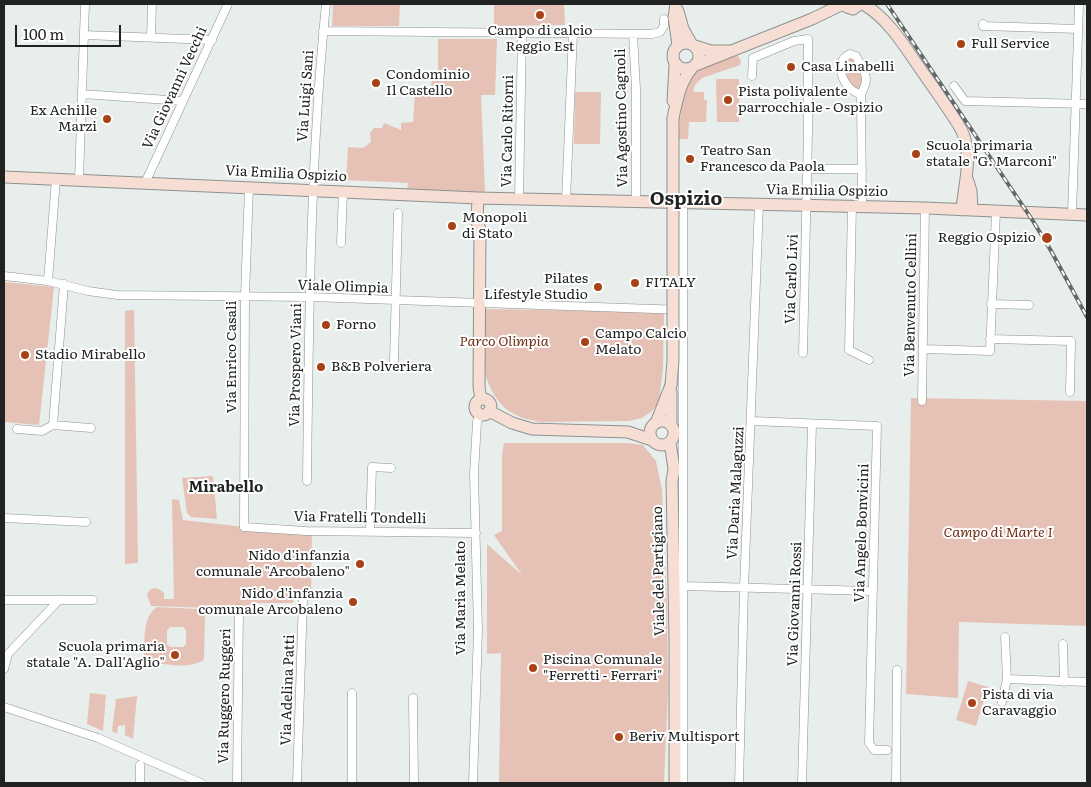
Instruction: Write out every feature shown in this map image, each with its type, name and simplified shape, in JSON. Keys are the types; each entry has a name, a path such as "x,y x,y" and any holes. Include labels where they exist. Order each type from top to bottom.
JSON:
{"main road":[{"path":"675,65 685,70 694,67 812,19 843,4 847,8 853,9 861,4 870,8 898,38 957,122 966,144 968,156 967,210"},
{"name":"Viale del Partigiano","path":"673,118 682,84 698,58 693,44 683,29 676,5"},
{"name":"Viale del Partigiano","path":"676,5 674,17 678,45 673,52 675,65 671,385 671,425 674,432 670,442 674,469 672,481 676,640 676,782"},
{"path":"678,45 684,42 711,51 730,51"},
{"name":"Via Emilia Ospizio","path":"4,177 482,198 857,206 1087,214"},
{"path":"482,198 484,224 480,229 479,387 481,399 489,401 490,406 485,413 532,429 628,432 664,445 670,442"},
{"name":"Viale del Partigiano","path":"671,385 650,434 663,455 672,481"},
{"path":"628,432 664,421 671,425"}],"street":[{"path":"79,180 85,4"},
{"path":"151,37 152,4"},
{"name":"Via Giovanni Vecchi","path":"145,183 228,4"},
{"name":"Via Luigi Sani","path":"312,190 326,4"},
{"path":"1072,214 1079,4"},
{"path":"324,31 652,34 660,32 664,26 664,19"},
{"path":"983,24 983,26 1078,29"},
{"name":"Via Carlo Ritorni","path":"519,199 522,33"},
{"path":"566,200 573,33"},
{"path":"84,34 212,40"},
{"name":"Via Agostino Cagnoli","path":"633,34 636,89 636,201"},
{"name":"Via Carlo Livi","path":"752,76 753,58 794,41 808,39 807,205 803,353"},
{"path":"861,94 850,91 843,80 842,62 850,54 856,56 867,79 861,94 862,169 857,206 849,350 869,360"},
{"path":"954,86 965,101 1087,104"},
{"path":"82,94 182,101"},
{"path":"807,170 862,169"},
{"path":"48,281 56,179"},
{"name":"Via Enrico Casali","path":"244,527 245,296 249,188"},
{"name":"Via Prospero Viani","path":"307,481 312,190"},
{"path":"342,243 343,192"},
{"path":"676,782 683,586 683,202"},
{"name":"Via Daria Malaguzzi","path":"739,783 744,589 759,204"},
{"name":"Via Benvenuto Cellini","path":"922,402 925,208"},
{"path":"922,349 990,351 996,212"},
{"path":"394,361 398,213"},
{"name":"Viale Olimpia","path":"4,276 48,281 88,292 118,295 245,296 683,310"},
{"path":"53,425 64,284"},
{"path":"991,304 1029,305"},
{"path":"990,339 1071,341 1070,392"},
{"name":"Via Maria Melato","path":"473,783 478,630 474,474 477,422 485,413"},
{"name":"Via Angelo Bonvicini","path":"752,421 812,425 877,426 869,743 874,750 887,750"},
{"path":"17,429 42,430 53,425 92,428"},
{"name":"Via Giovanni Rossi","path":"802,783 812,425"},
{"path":"370,531 372,467 391,468"},
{"path":"4,518 86,522"},
{"name":"Via Fratelli Tondelli","path":"244,527 306,531 476,533"},
{"path":"683,586 872,591"},
{"name":"Via Adelina Patti","path":"297,783 303,598"},
{"path":"4,600 93,600"},
{"path":"4,669 8,654 59,600"},
{"name":"Via Ruggero Ruggeri","path":"237,783 239,609"},
{"path":"1002,702 1007,679 1005,637"},
{"path":"1063,644 1064,682"},
{"path":"896,670 896,783"},
{"path":"1007,679 1087,682"},
{"path":"352,693 352,783"},
{"path":"413,698 414,783"},
{"path":"4,707 98,738 201,783"},
{"path":"140,765 140,783"}],"green space":[{"path":"333,4 400,4 399,26 332,26"},
{"name":"Campo di calcio Reggio Est","path":"494,4 564,4 565,25 494,26"},
{"path":"438,39 497,39 495,95 481,95 485,192 407,190 408,183 346,180 348,147 363,148 371,142 370,133 374,128 382,128 384,123 401,130 401,123 413,122 415,93 431,93 432,71 438,71"},
{"path":"734,55 739,57 740,65 702,78 695,85 693,92 704,92 704,100 707,100 706,122 689,122 688,139 678,139 681,110 689,81 701,68"},
{"path":"852,57 864,78 859,89 855,89 846,78 845,61"},
{"name":"Pista polivalente parrocchiale - Ospizio","path":"716,79 739,79 739,122 717,122"},
{"path":"575,92 601,92 600,144 574,144"},
{"name":"Stadio Mirabello","path":"4,282 54,287 39,425 4,422"},
{"name":"Parco Olimpia","path":"483,309 664,312 663,369 659,401 652,411 642,418 629,421 542,422 513,413 499,402 485,374"},
{"path":"134,310 138,563 125,564 125,311"},
{"name":"Campo di Marte I","path":"911,398 1087,401 1087,626 959,622 958,698 906,694"},
{"path":"504,443 627,443 643,445 656,461 662,490 667,606 668,691 664,783 499,783 501,653 487,654 487,544 522,575 494,535 502,531 502,455"},
{"path":"213,476 217,519 191,517 187,513 182,478"},
{"path":"172,499 179,500 183,520 244,527 312,531 311,599 294,598 293,603 253,603 245,609 151,606 147,595 152,589 162,591 164,599 174,599"},
{"path":"157,607 203,610 205,614 204,660 183,666 146,661 144,657 145,630 152,611","holes":["170,627 183,627 186,630 186,644 183,647 170,647 167,644 167,631"]},
{"name":"Pista di via Caravaggio","path":"968,681 988,687 976,726 956,720"},
{"path":"90,693 106,695 103,731 87,724"},
{"path":"137,696 133,739 125,735 125,725 118,726 117,734 112,731 116,699"}],"railway":[{"path":"887,4 1033,221 1087,317"}],"place":[{"name":"Campo di calcio Reggio Est","path":"540,15"},
{"name":"Full Service","path":"961,44"},
{"name":"Casa Linabelli","path":"791,67"},
{"name":"Condominio Il Castello","path":"376,83"},
{"name":"Pista polivalente parrocchiale - Ospizio","path":"728,100"},
{"name":"Ex Achille Marzi","path":"107,119"},
{"name":"Scuola primaria statale \"G. Marconi\"","path":"916,154"},
{"name":"Teatro San Francesco da Paola","path":"690,159"},
{"name":"Monopoli di Stato","path":"452,226"},
{"name":"Reggio Ospizio","path":"1047,238"},
{"name":"FITALY","path":"635,283"},
{"name":"Pilates Lifestyle Studio","path":"598,287"},
{"name":"Forno","path":"326,325"},
{"name":"Campo Calcio Melato","path":"585,342"},
{"name":"Stadio Mirabello","path":"25,355"},
{"name":"B&B Polveriera","path":"321,367"},
{"name":"Nido d'infanzia comunale \"Arcobaleno\"","path":"360,564"},
{"name":"Nido d'infanzia comunale Arcobaleno","path":"353,602"},
{"name":"Scuola primaria statale \"A. Dall'Aglio\"","path":"175,655"},
{"name":"Piscina Comunale \"Ferretti - Ferrari\"","path":"533,668"},
{"name":"Pista di via Caravaggio","path":"972,703"},
{"name":"Beriv Multisport","path":"619,737"}],"district":[{"name":"Ospizio","path":"686,199"},
{"name":"Mirabello","path":"226,488"}]}
